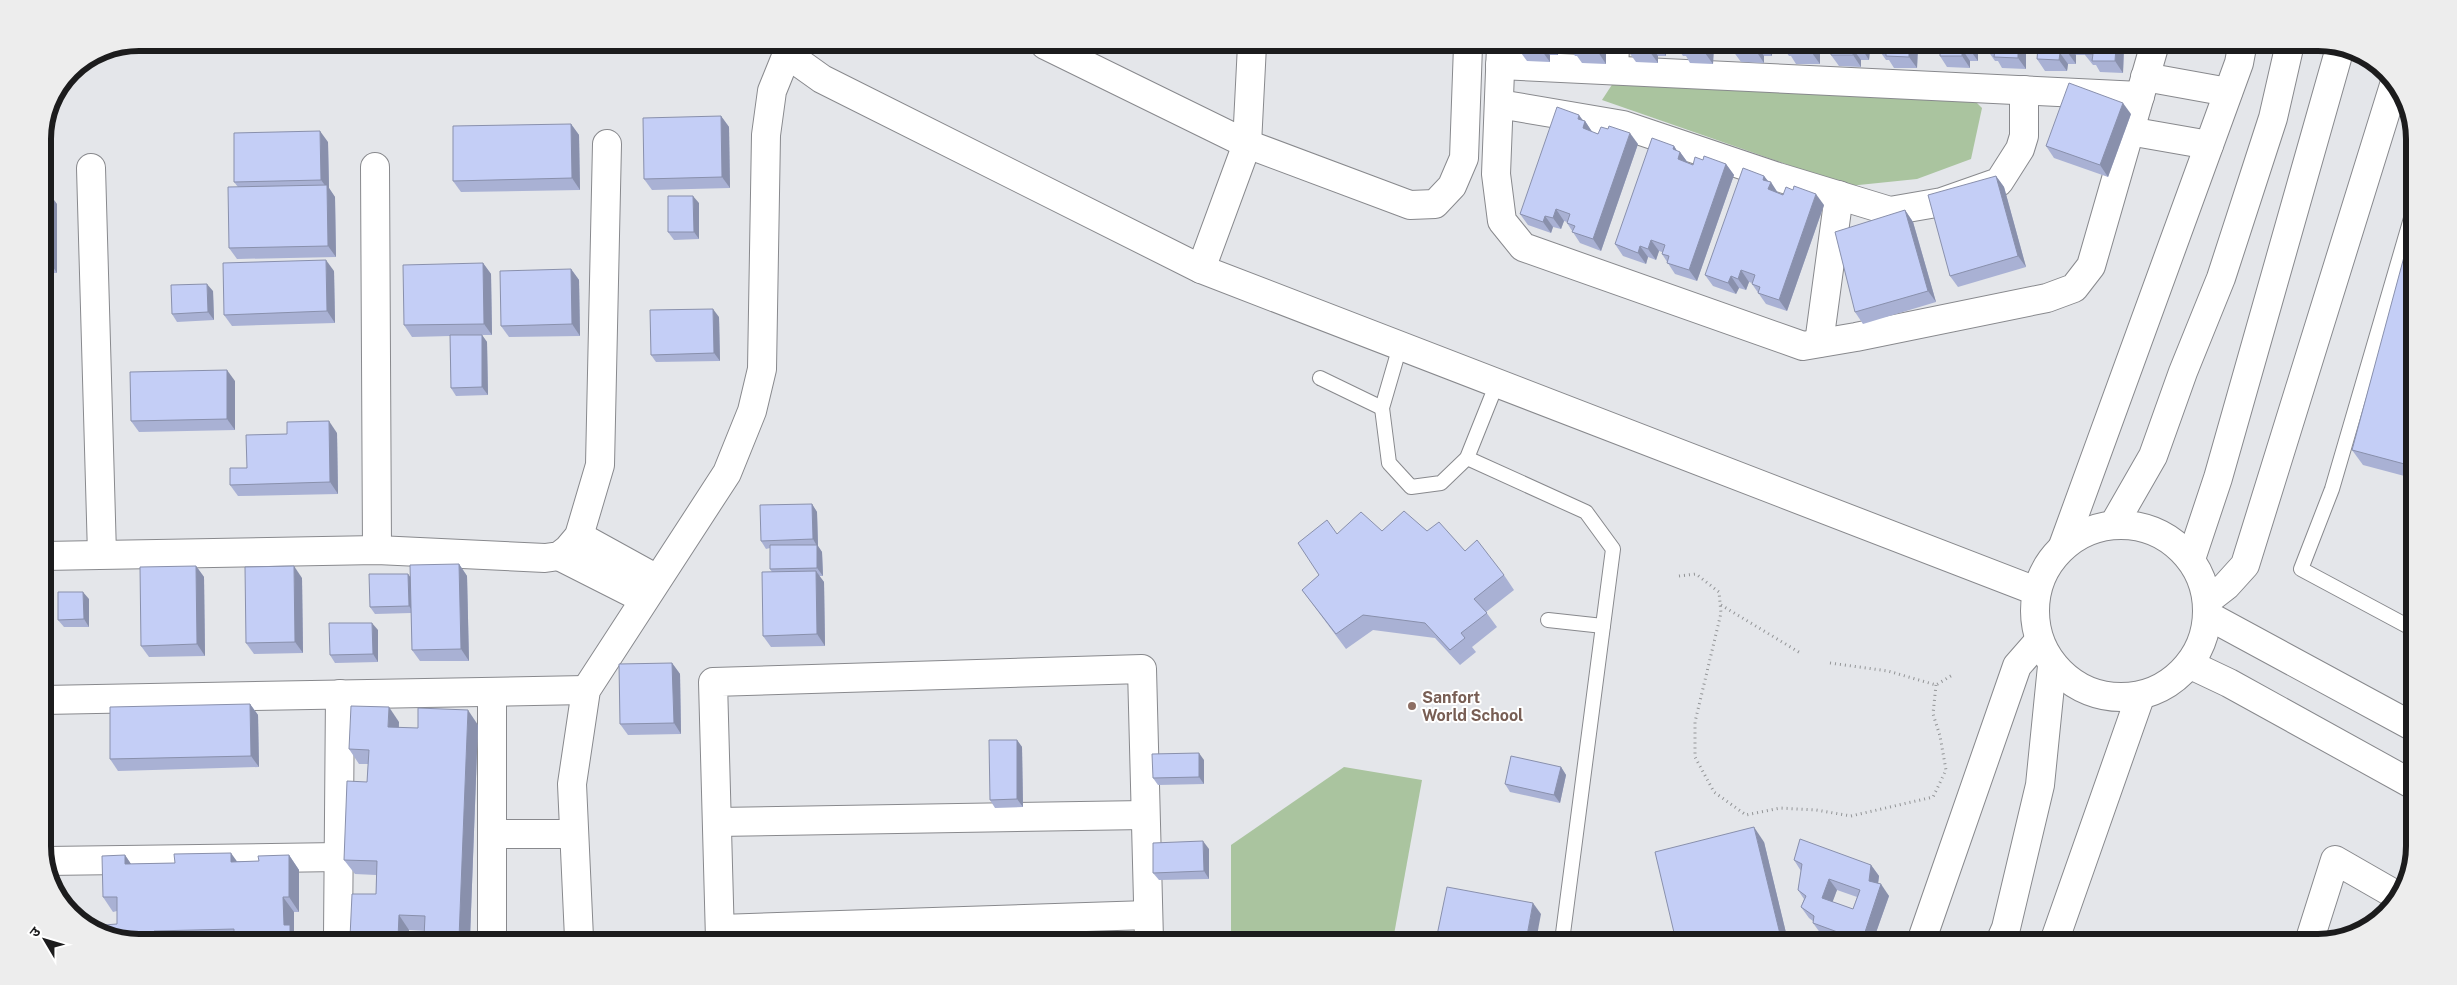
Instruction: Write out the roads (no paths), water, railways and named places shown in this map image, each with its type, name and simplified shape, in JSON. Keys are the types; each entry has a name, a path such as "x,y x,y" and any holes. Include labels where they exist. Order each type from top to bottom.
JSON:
{"street":[{"path":"579,934 572,784 586,690 727,473 752,412 762,368 766,135 772,91 784,51"},
{"path":"787,51 822,79 1201,269 2036,590"},
{"path":"1057,51 1247,144 1410,205 1435,204 1452,186 1464,158 1468,51"},
{"path":"1201,269 1247,144 1252,51"},
{"path":"2153,51 2142,86 2091,266 2074,288 2047,298 1802,346 1523,247 1502,221 1496,174 1501,55 1614,58 2024,90 2142,86 2228,92"},
{"path":"2063,546 2086,531 2114,524 2143,527 2170,539 2191,559 2207,607 2206,634 2190,665 2140,697 2108,698 2076,688 2052,666 2038,642 2035,617 2036,590 2063,546 2228,92 2241,51"},
{"path":"2114,524 2153,456 2183,372 2221,278 2273,118 2288,51"},
{"path":"2191,559 2218,478 2338,54"},
{"path":"1499,104 1623,125 1890,211 1942,202 1999,182 2020,149 2024,136 2024,90"},
{"path":"2207,607 2245,566 2392,92"},
{"path":"2130,131 2209,144"},
{"path":"559,556 579,536 600,466 607,144"},
{"path":"375,167 377,550"},
{"path":"91,168 102,554"},
{"path":"1819,343 1838,195"},
{"path":"579,536 651,588"},
{"path":"51,556 377,550 545,558 559,556 651,588"},
{"path":"2207,607 2406,723"},
{"path":"1924,934 2017,666 2038,642"},
{"path":"2190,665 2229,684 2406,781"},
{"path":"2003,934 2040,785 2052,666"},
{"path":"1142,669 1149,928 720,934 717,822 713,682 1142,669"},
{"path":"51,700 586,690"},
{"path":"492,692 492,934"},
{"path":"338,934 340,694"},
{"path":"2057,934 2140,697"},
{"path":"717,822 1145,815"},
{"path":"492,834 574,834"},
{"path":"53,861 339,858"},
{"path":"2312,934 2335,860 2392,893"}],"lane":[{"path":"2406,235 2332,489 2301,570 2406,625"},
{"path":"1400,346 1382,408 1390,463 1411,487 1441,483 1467,458 1497,383"},
{"path":"1320,378 1382,408"},
{"path":"1467,458 1586,512 1613,549 1563,934"},
{"path":"1548,620 1603,626"}],"place":[{"name":"Sanfort World School","path":"1412,706"}]}
